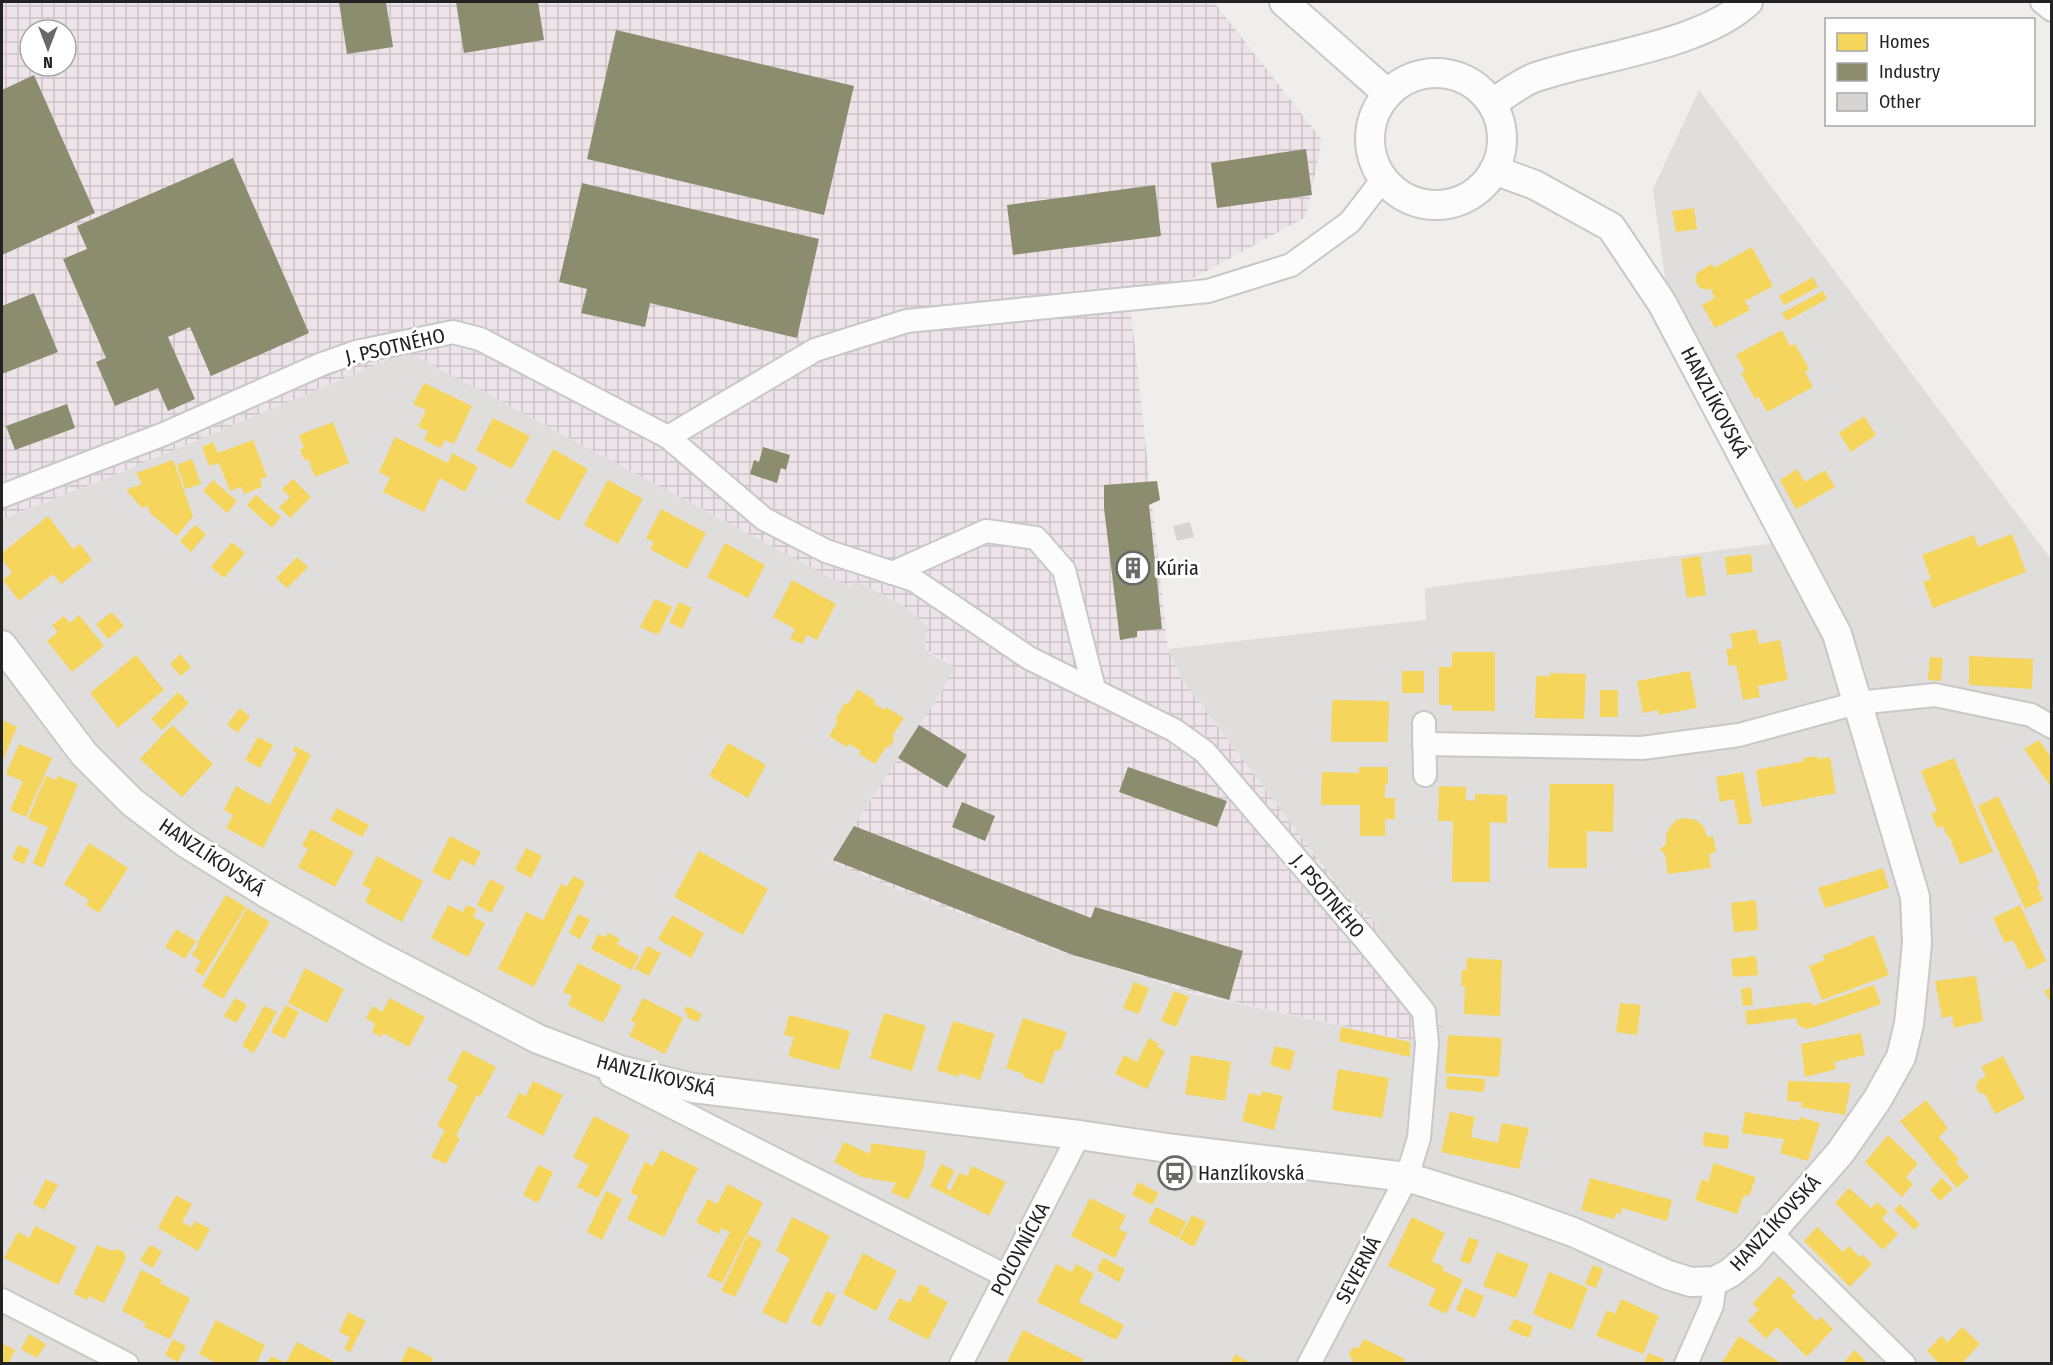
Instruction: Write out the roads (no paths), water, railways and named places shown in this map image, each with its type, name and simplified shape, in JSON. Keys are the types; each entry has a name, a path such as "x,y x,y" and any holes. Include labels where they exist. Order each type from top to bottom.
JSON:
{"street":[{"path":"1284,2 1388,94"},
{"path":"1492,103 1533,78 1691,35 1740,9 1748,2"},
{"path":"2042,2 2052,10"},
{"path":"1442,73 1462,78 1479,88 1492,103 1500,123 1502,144 1500,158 1484,186 1468,197 1450,204 1432,205 1413,201 1396,192 1383,179 1374,163 1370,144 1371,126 1377,108 1388,94 1404,81 1422,74 1442,73"},
{"name":"HANZLÍKOVSKÁ","path":"538,1039 620,1070 693,1088 1407,1177 1573,1232 1668,1275 1691,1282 1715,1281 1730,1273 1749,1257 1840,1153 1877,1100 1900,1057 1909,1024 1917,943 1915,897 1837,634 1662,303 1611,227 1535,185 1494,170"},
{"path":"668,437 815,350 907,321 1208,291 1291,265 1350,222 1383,179"},
{"name":"J. PSOTNÉHO","path":"2,496 164,434 322,364 356,352 453,332 480,339 668,437 764,519 826,551 914,580 1029,658 1174,730 1205,752 1365,939 1424,1012 1427,1044 1419,1138 1407,1177"},
{"path":"892,573 986,531 1036,538 1065,570 1094,689"},
{"name":"HANZLÍKOVSKÁ","path":"2,645 84,754 132,802 186,843 267,894 538,1039 1006,1276"},
{"path":"1425,775 1424,733 1642,748 1739,735 1857,703 1935,695 2031,715 2052,727"},
{"name":"POĽOVNÍCKA","path":"961,1364 1078,1135"},
{"name":"SEVERNÁ","path":"1309,1364 1407,1177"},
{"path":"1771,1233 1904,1364"},
{"path":"1686,1364 1712,1305 1715,1281"},
{"path":"2,1300 127,1364"}],"place":[{"name":"Kúria","path":"1133,568"},
{"name":"Hanzlíkovská","path":"1175,1173"}]}
